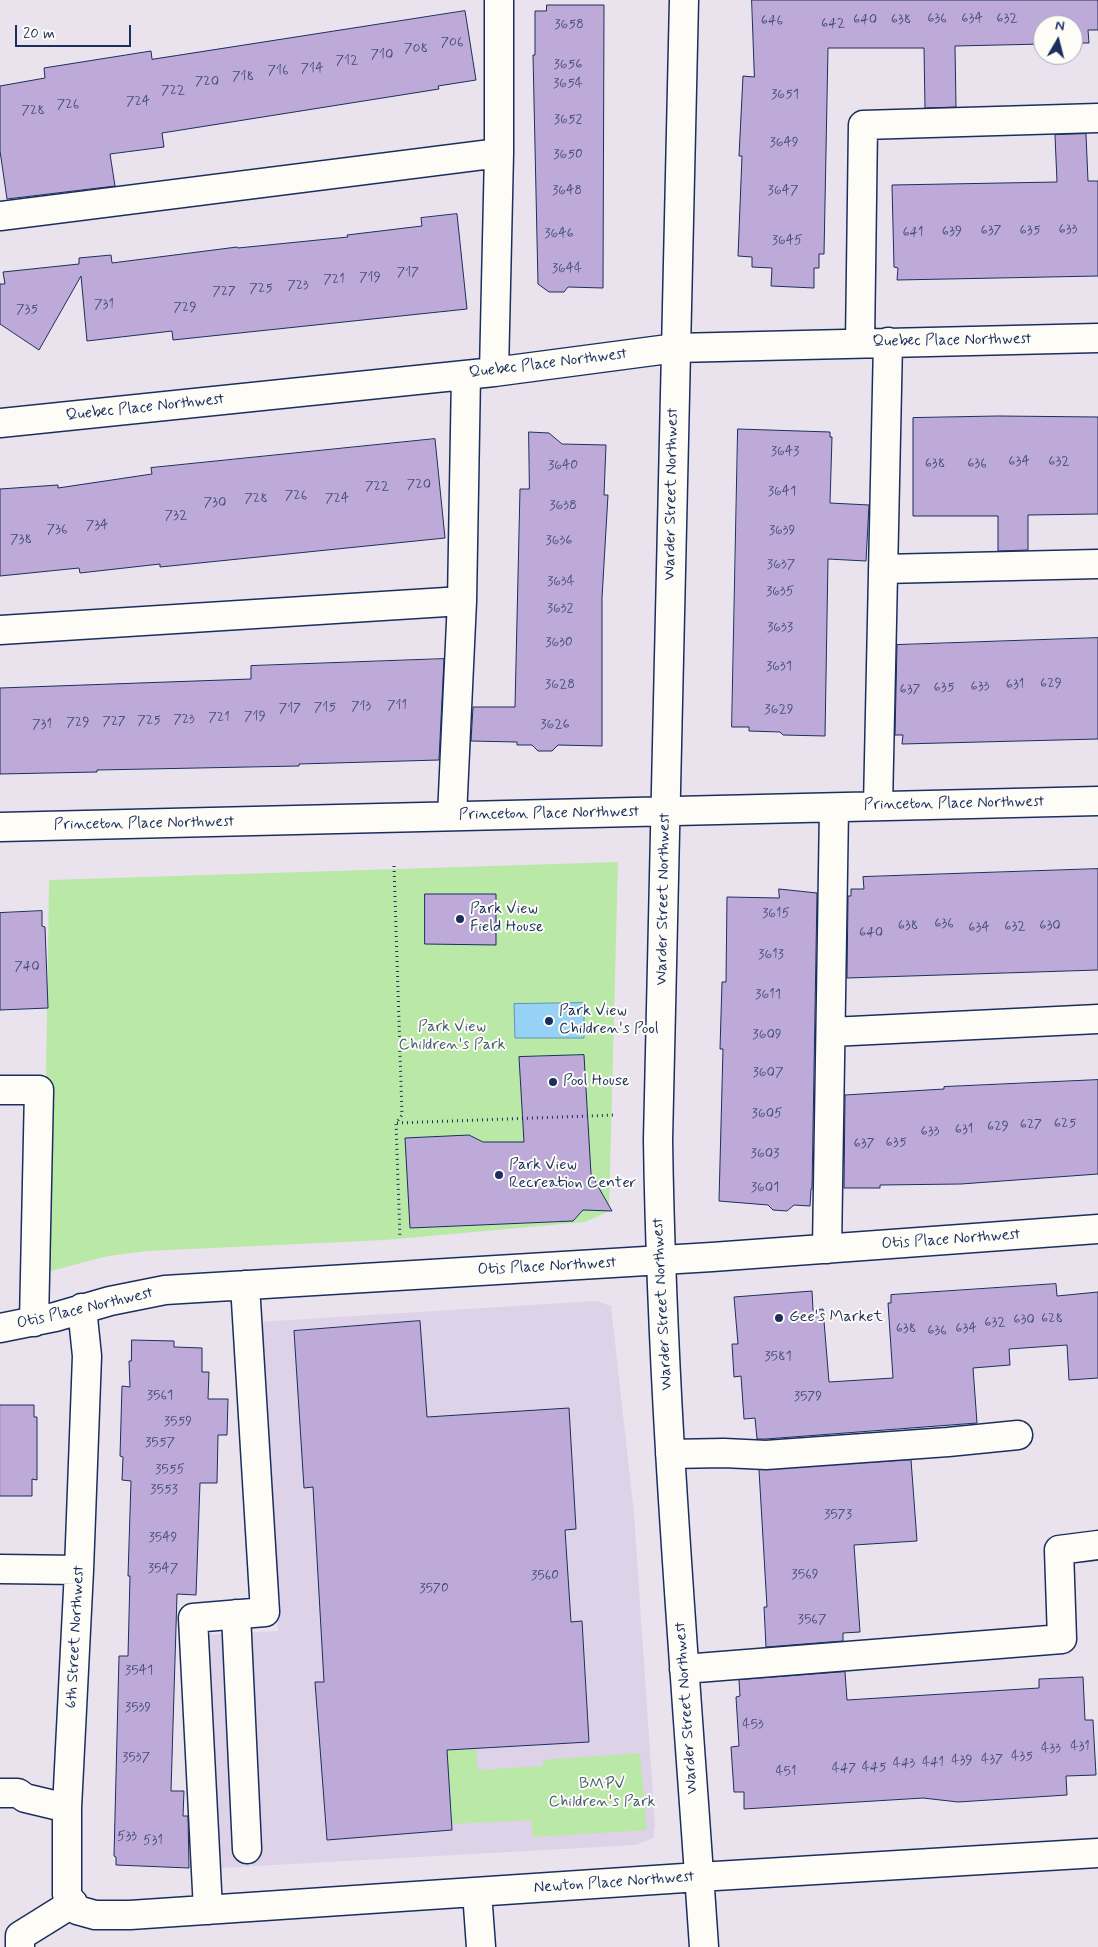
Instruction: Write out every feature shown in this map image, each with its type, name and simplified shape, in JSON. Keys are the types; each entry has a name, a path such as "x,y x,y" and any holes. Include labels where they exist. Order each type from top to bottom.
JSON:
{"street":[{"path":"494,372 499,153 499,0"},
{"name":"Warder Street Northwest","path":"684,0 658,1140 660,1260 670,1454 704,1947"},
{"path":"860,343 863,125 1098,118"},
{"path":"0,216 499,153"},
{"name":"Quebec Place Northwest","path":"0,422 494,372 676,348 1098,338"},
{"path":"878,806 888,342"},
{"path":"452,816 462,601 466,375"},
{"path":"883,569 1098,564"},
{"path":"0,630 462,601"},
{"name":"Princeton Place Northwest","path":"0,827 1098,801"},
{"path":"827,1249 834,808"},
{"path":"831,1032 1098,1019"},
{"path":"0,1090 39,1090 34,1322"},
{"name":"Otis Place Northwest","path":"0,1328 55,1317 129,1296 165,1290 660,1260 1098,1229"},
{"path":"208,1910 193,1618 265,1612 245,1285"},
{"name":"6th Street Northwest","path":"73,1903 67,1895 67,1808 87,1356 82,1308"},
{"path":"670,1454 724,1453 766,1455 1018,1435"},
{"path":"684,1669 1062,1638 1059,1550 1098,1545"},
{"path":"0,1569 79,1570"},
{"path":"236,1614 247,1849"},
{"path":"0,1793 18,1794 25,1798 67,1808"},
{"name":"Newton Place Northwest","path":"73,1903 77,1910 95,1915 130,1915 699,1877 1098,1853"},
{"path":"477,1892 481,1947"},
{"path":"20,1947 20,1936 73,1903"}],"path":[{"path":"394,866 402,1115 396,1123 400,1238"},
{"path":"396,1123 616,1115"}],"shaded area":[{"path":"596,1301 611,1306 634,1514 655,1826 653,1838 636,1845 220,1868 218,1863 202,1635 278,1631 258,1322"}],"green space":[{"name":"Park View Recreation Center","path":"618,862 609,1211 585,1222 385,1240 147,1251 108,1256 43,1273 49,880"},
{"name":"BMPV Children's Park","path":"476,1749 478,1770 543,1766 543,1760 640,1753 647,1830 533,1837 531,1820 452,1824 447,1750"}],"water":[{"name":"Park View Children's Pool","path":"584,1003 584,1038 515,1038 514,1004"}],"building":[{"path":"752,0 1098,0 1098,30 1088,30 1089,43 1083,43 1083,15 1033,15 1033,44 955,46 956,107 925,108 924,48 828,48 824,254 819,254 819,268 814,268 814,288 771,286 772,268 752,267 752,257 738,256 742,156 739,156 743,76 754,77"},
{"path":"547,5 604,5 603,288 568,287 564,292 549,292 538,284 533,55 535,55 535,11 546,11"},
{"path":"465,11 476,80 438,86 439,89 162,133 164,147 110,154 115,186 7,199 0,151 0,86 45,78 44,68 151,51 152,59"},
{"path":"1086,134 1088,181 1098,181 1098,276 897,280 898,268 894,267 892,185 1057,182 1055,135"},
{"path":"457,214 467,309 173,340 172,331 87,341 81,276 39,350 0,324 0,284 5,284 3,272 79,264 79,258 111,255 112,263 237,247 348,237 347,235 422,226 421,218"},
{"path":"998,416 1098,417 1098,514 1028,515 1028,550 998,551 998,516 913,516 913,418"},
{"path":"738,429 830,432 830,437 832,437 830,503 869,505 866,561 828,559 825,736 783,735 780,732 749,731 749,727 732,727"},
{"path":"529,432 549,433 562,444 606,445 604,495 608,495 602,598 602,746 558,745 552,751 538,751 532,745 517,745 517,742 471,741 473,707 515,707 520,489 529,489"},
{"path":"435,439 445,538 160,567 160,564 80,573 79,568 0,576 0,489 58,485 58,488 152,474 151,468"},
{"path":"1098,638 1098,739 902,744 903,735 895,735 897,645"},
{"path":"444,659 439,760 299,764 299,766 0,774 0,688 251,679 251,666"},
{"path":"1098,869 1098,970 847,978 848,896 851,896 851,889 864,889 863,877"},
{"path":"779,889 817,893 812,1189 810,1206 794,1205 787,1211 773,1210 768,1205 719,1201 723,1049 720,1049 722,982 726,982 727,897 779,898"},
{"name":"Park View Field House","path":"425,894 496,894 496,945 425,944"},
{"path":"42,911 42,926 45,927 48,1008 0,1010 0,913"},
{"name":"Park View Recreation Center","path":"584,1055 591,1174 612,1211 583,1210 573,1221 410,1228 405,1138 469,1135 483,1142 524,1142 519,1057"},
{"path":"1098,1080 1098,1174 961,1184 880,1185 880,1188 844,1188 845,1095 944,1089 944,1087"},
{"path":"1056,1284 1057,1296 1098,1292 1098,1378 1069,1380 1067,1345 1009,1349 1010,1365 973,1368 977,1423 757,1439 755,1418 744,1419 741,1376 734,1377 732,1344 738,1344 734,1297 812,1291 813,1310 823,1309 829,1382 893,1378 888,1303 891,1303 891,1295"},
{"path":"420,1321 427,1417 569,1408 576,1529 565,1530 571,1622 582,1621 589,1742 447,1750 452,1830 327,1840 315,1682 324,1682 313,1487 304,1488 294,1331"},
{"path":"132,1340 174,1341 174,1347 202,1348 202,1372 209,1372 208,1399 228,1399 227,1435 218,1435 217,1483 200,1483 196,1595 177,1594 171,1791 184,1791 183,1816 188,1816 189,1868 116,1865 116,1857 114,1856 119,1656 128,1656 130,1576 128,1576 131,1481 122,1480 123,1457 120,1456 122,1386 130,1387 129,1361 131,1361"},
{"path":"0,1405 34,1405 34,1417 37,1417 37,1480 32,1479 32,1496 0,1496"},
{"path":"911,1460 917,1541 854,1545 860,1632 843,1633 843,1641 766,1647 764,1607 767,1607 759,1470"},
{"path":"845,1672 847,1700 1039,1688 1039,1679 1083,1677 1085,1720 1093,1720 1096,1775 1066,1776 1067,1795 958,1802 923,1798 744,1809 744,1792 734,1792 731,1747 739,1746 736,1697 740,1696 739,1680"}],"place":[{"name":"Park View Field House","path":"460,919"},
{"name":"Park View Children's Pool","path":"549,1021"},
{"name":"Pool House","path":"553,1082"},
{"name":"Park View Recreation Center","path":"499,1175"},
{"name":"Gee's Market","path":"779,1318"}],"park label":[{"name":"Park View Children's Park","path":"452,1037"}]}
